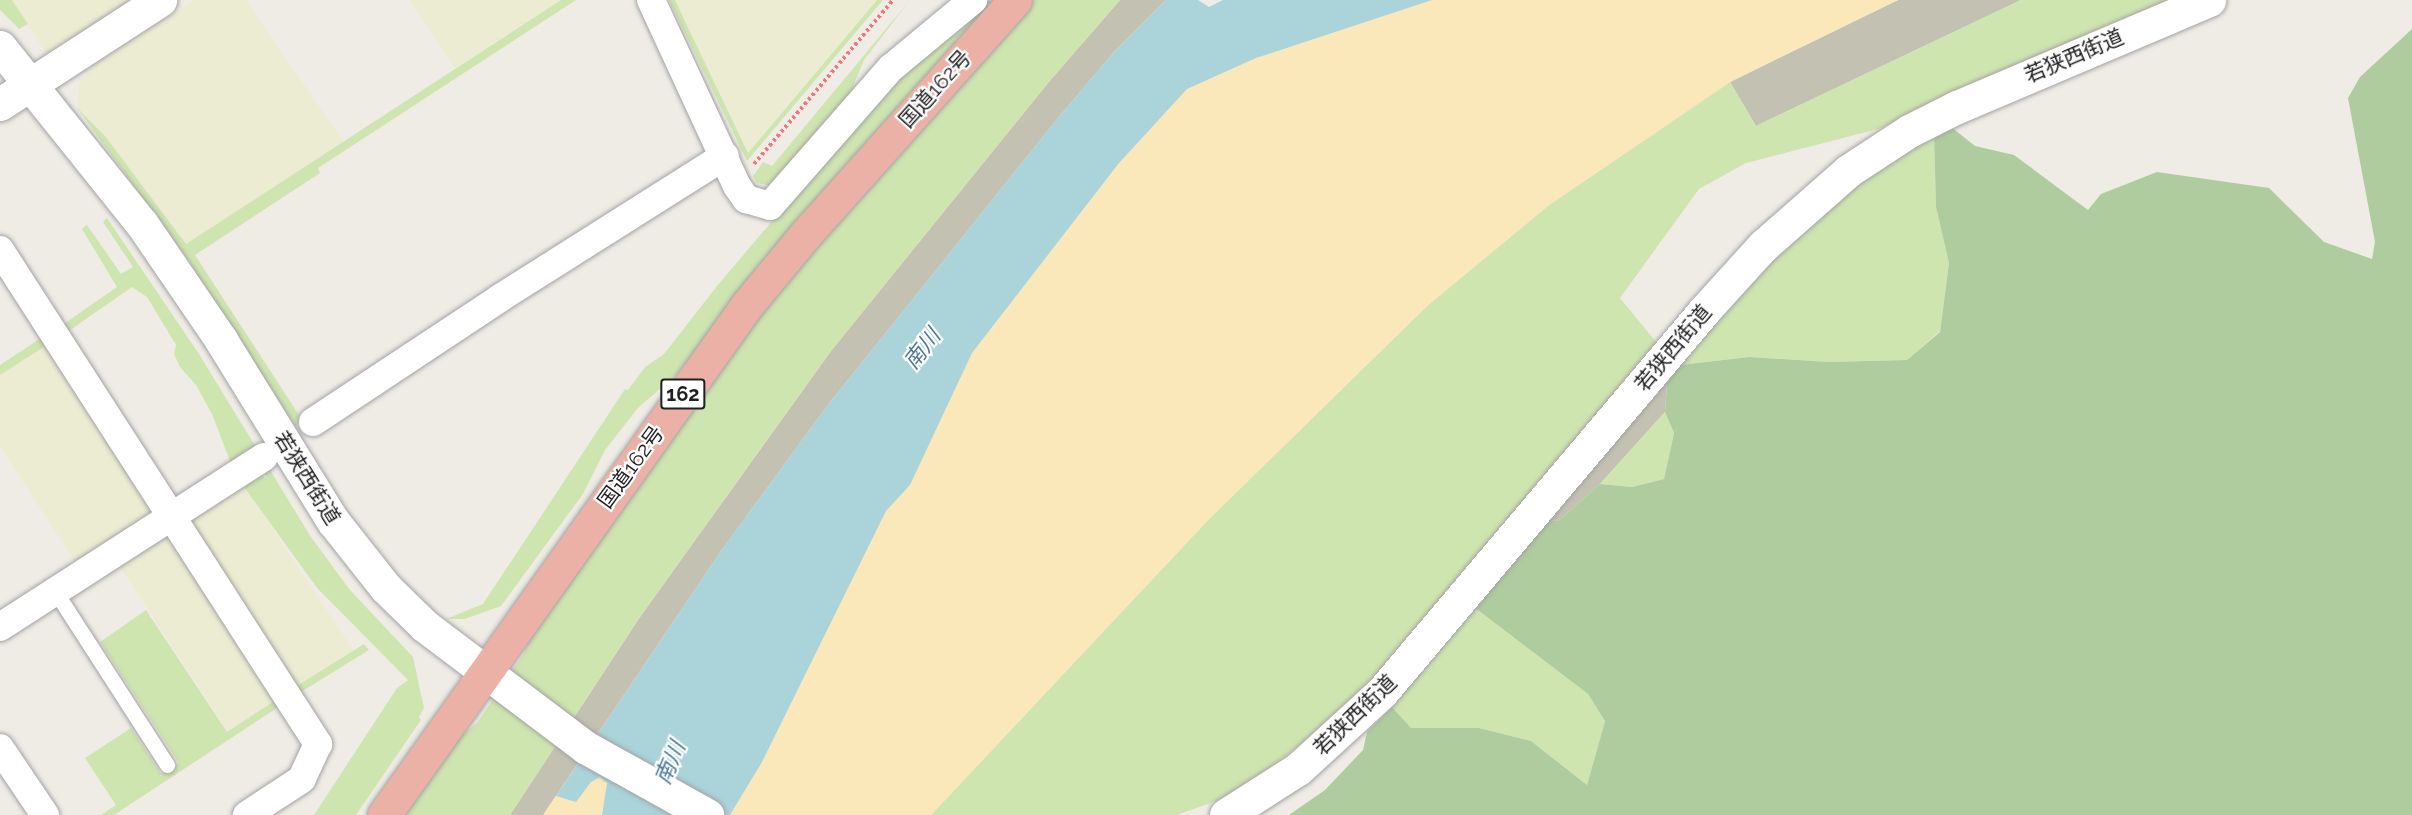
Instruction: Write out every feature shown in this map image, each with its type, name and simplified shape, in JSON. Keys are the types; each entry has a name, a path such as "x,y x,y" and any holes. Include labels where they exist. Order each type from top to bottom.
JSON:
{"highway":[{"name":"国道162号","path":"384,815 492,679 747,306 805,235 1015,0"}],"street":[{"path":"0,105 160,0"},
{"path":"651,0 737,186 746,199 770,206 891,68 974,0"},
{"name":"若狭西街道","path":"1226,815 1298,769 1382,692 1702,313 1763,246 1848,171 1909,131 1957,107 2210,0"},
{"name":"若狭西街道","path":"0,47 106,176 182,280 351,546 404,607 492,679 585,747 707,815"},
{"path":"313,422 725,156"},
{"path":"0,250 318,744 302,779 247,815"},
{"path":"0,627 264,457"},
{"path":"0,748 45,815"}],"lane":[{"path":"55,591 167,765"}],"path":[{"path":"737,186 893,0"}],"shaded area":[{"path":"1120,0 1166,0 1113,53 1058,118 827,406 721,551 543,815 510,815 640,617 831,351 1048,83"},
{"path":"1898,0 2021,0 1756,126 1730,82"},
{"path":"1667,382 1665,412 1600,484 1558,521 1550,520"}],"green space":[{"path":"0,0 12,0 28,24 19,29 0,10"},
{"path":"12,0 131,0 47,55"},
{"path":"194,0 246,0 343,141 186,244 106,137 77,108 80,80 89,74 87,69"},
{"path":"409,0 561,0 455,68"},
{"path":"561,0 576,0 318,168 320,173 195,255 303,421 295,426 189,261 77,108 106,137 186,244"},
{"path":"669,0 675,0 748,153 877,0 883,0 747,161"},
{"path":"675,0 877,0 748,153"},
{"path":"910,0 864,60 845,106 772,186 757,183 753,176 763,162 772,166"},
{"path":"985,0 999,0 737,299 676,375 638,408 605,450 583,494 501,606 465,619 446,619 483,604 625,389 628,390 645,367 664,354 717,286 901,69"},
{"path":"1031,0 1120,0 1048,83 831,351 640,617 510,815 402,815 456,739 477,723 523,655 533,632 756,315"},
{"path":"2021,0 2181,0 1944,97 1882,128 1746,163 1699,189 1620,298 1657,343 1355,700 1318,732 1257,777 1216,801 1177,815 931,815 1209,519 1427,306 1549,205 1730,82 1756,126"},
{"path":"2412,29 2412,815 1289,815 1325,790 1363,750 1367,732 1392,707 1411,728 1479,728 1531,741 1587,785 1605,721 1588,694 1474,607 1550,520 1558,521 1600,484 1632,487 1664,479 1674,433 1665,412 1667,382 1680,365 1749,357 1829,362 1907,360 1940,332 1949,263 1936,207 1934,135 1951,127 1975,146 2014,155 2088,210 2101,194 2157,172 2269,188 2324,242 2372,259 2375,242 2348,98 2360,77"},
{"path":"1934,135 1936,207 1949,263 1940,331 1907,360 1829,362 1749,357 1680,365 1773,258 1861,180"},
{"path":"107,218 199,354 311,537 350,590 413,657 424,708 419,717 421,720 356,815 314,815 397,688 408,680 317,588 244,487 259,475 267,478 252,453 232,466 212,414 196,385 180,367 174,354 176,345 147,297 132,287 63,335 58,328 117,287 82,229 87,225 121,274 133,267 103,222"},
{"path":"47,334 52,342 0,375 0,365"},
{"path":"52,342 161,508 76,563 0,447 0,375"},
{"path":"1665,412 1674,433 1664,479 1632,487 1600,484"},
{"path":"244,486 354,651 292,689 186,519"},
{"path":"172,528 282,696 228,732 118,564"},
{"path":"1474,607 1588,694 1605,721 1587,785 1531,741 1479,728 1411,728 1392,707"},
{"path":"146,610 227,732 282,696 286,702 114,815 101,815 116,805 85,758 131,728 161,774 179,763 100,642"},
{"path":"364,644 369,650 296,695 292,689"}],"sand":[{"path":"1432,0 1898,0 1730,82 1549,205 1427,306 1209,519 931,815 730,815 762,762 886,511 910,485 972,353 1119,163 1187,89 1256,58"},
{"path":"600,777 607,783 602,815 543,815 556,796 576,802 591,782"}],"water":[{"name":"南川","path":"1166,0 1198,0 1209,7 1223,0 1432,0 1256,58 1187,89 1119,163 972,353 910,485 886,511 762,762 730,815 602,815 607,783 600,777 591,782 576,802 556,796 721,551 827,406 1058,118 1113,53"}]}
